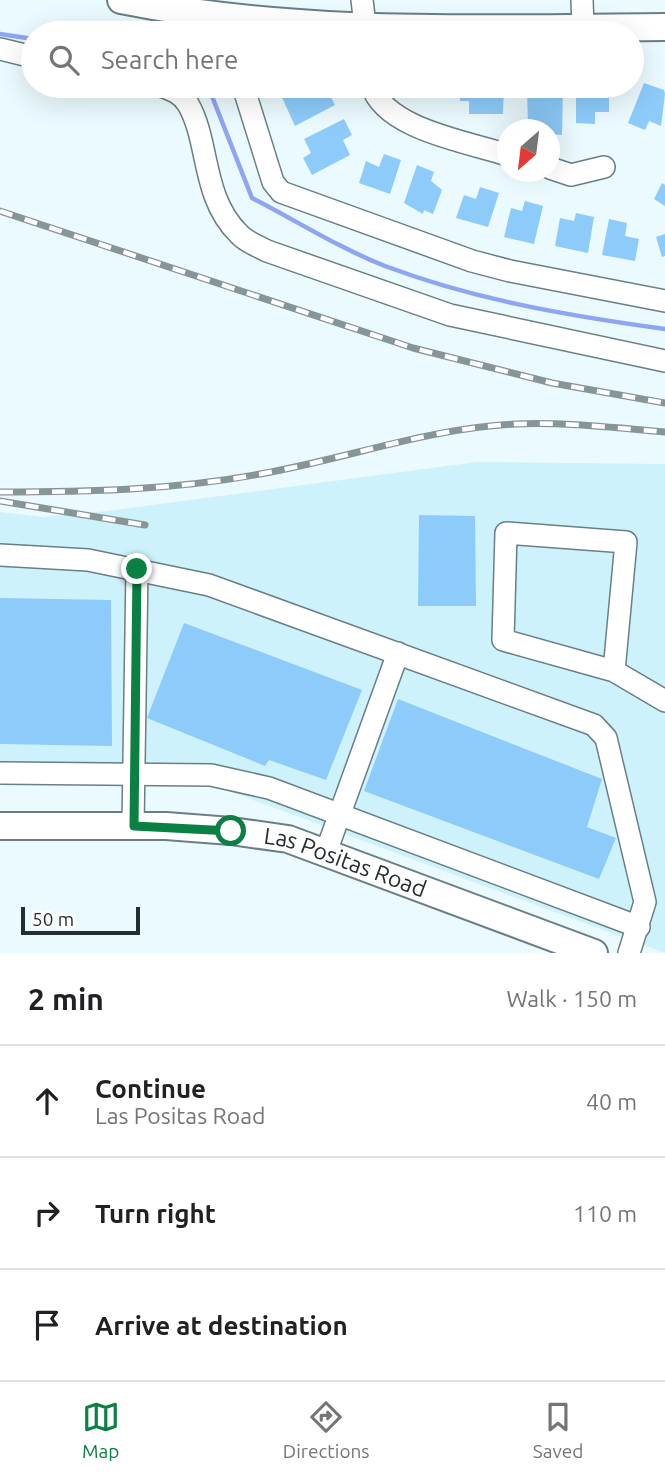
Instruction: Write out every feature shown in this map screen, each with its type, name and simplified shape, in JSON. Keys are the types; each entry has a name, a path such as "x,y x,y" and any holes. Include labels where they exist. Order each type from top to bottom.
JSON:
{"main road":[{"path":"121,0 207,21"},
{"path":"644,27 665,27"},
{"name":"Las Positas Road","path":"0,826 134,826 231,831 288,839 594,953"}],"street":[{"path":"362,0 365,21"},
{"path":"582,0 583,21"},
{"path":"0,49 21,54"},
{"path":"183,98 188,104 211,185 223,213 240,236 267,251 450,314 665,361"},
{"path":"247,98 273,182 281,192 472,261 522,274 665,301"},
{"path":"380,98 388,111 405,122 497,151"},
{"path":"560,171 571,175 604,167"},
{"path":"614,671 626,542 506,533 503,640 614,671 665,701"},
{"path":"0,555 88,561 209,585 594,725 606,738 645,902 639,927 628,953"},
{"path":"134,826 137,569"},
{"path":"326,852 398,653"},
{"path":"0,773 211,775 269,788 639,927"}],"shaded area":[{"path":"477,462 665,464 665,953 210,784 0,778 0,512 43,517 107,511"}],"building":[{"path":"644,83 664,90 661,126 649,121 645,130 628,123 638,98 644,98"},
{"path":"282,98 332,98 335,105 295,126"},
{"path":"460,98 504,98 503,114 469,114 469,101 460,101"},
{"path":"527,98 563,98 562,135 560,119 528,119"},
{"path":"576,98 609,98 609,112 595,112 595,124 576,123"},
{"path":"344,119 352,135 343,140 350,155 312,175 303,158 311,153 304,139"},
{"path":"384,154 401,160 390,194 359,183 366,161 379,167"},
{"path":"417,165 434,172 431,181 442,190 433,214 424,210 423,214 404,203"},
{"path":"662,183 665,185 665,206 654,199"},
{"path":"480,187 499,193 488,227 456,218 464,195 476,199"},
{"path":"525,201 543,206 534,244 504,237 511,208 522,211"},
{"path":"576,213 594,217 588,253 555,246 560,218 574,221"},
{"path":"609,219 627,223 625,236 639,239 635,261 602,255"},
{"path":"665,234 665,256 662,257 656,237"},
{"path":"419,515 475,516 476,606 418,606"},
{"path":"0,598 111,600 112,746 0,744"},
{"path":"184,623 362,690 326,780 269,760 265,766 147,718"},
{"path":"398,699 602,779 587,827 616,838 599,879 364,791"}],"waterway":[{"path":"0,34 21,37"},
{"path":"213,98 252,198 334,242 385,266 453,288 558,312 665,329"}],"railway":[{"path":"0,211 413,348 552,383 665,403"},
{"path":"0,492 130,489 195,484 292,468 451,431 516,424 665,432"},
{"path":"0,501 145,525"}],"route":[{"path":"137,569 134,826 231,831"}]}
